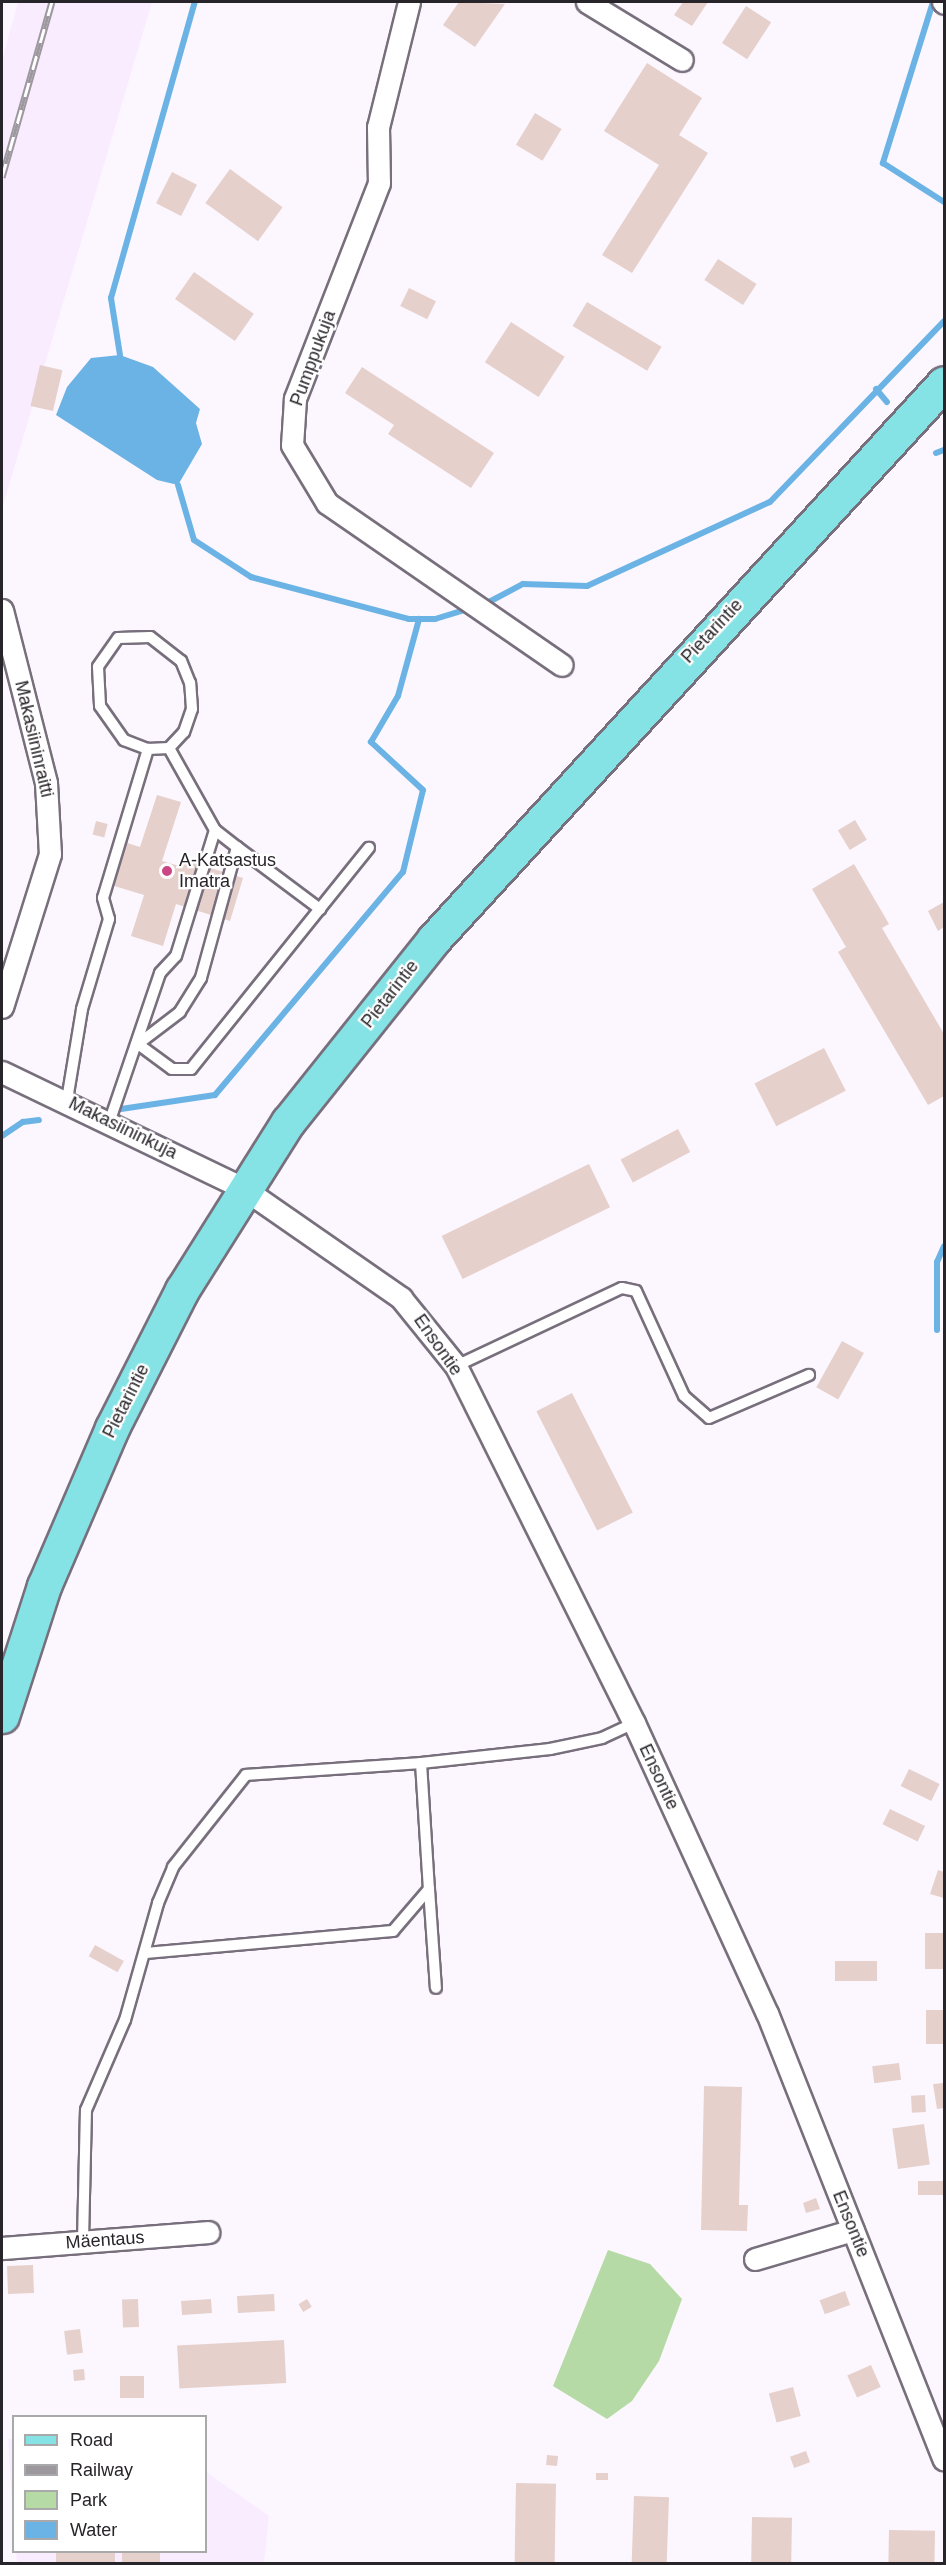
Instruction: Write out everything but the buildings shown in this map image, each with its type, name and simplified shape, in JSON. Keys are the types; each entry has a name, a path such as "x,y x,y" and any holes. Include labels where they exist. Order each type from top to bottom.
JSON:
{"main road":[{"name":"Pietarintie","path":"2,1716 77,1502 183,1290 243,1188 288,1122 434,939 945,383"}],"street":[{"name":"Pumppukuja","path":"409,2 378,127 380,183 295,399 292,445 327,503 562,665"},
{"path":"587,2 682,60"},
{"name":"Makasiininraitti","path":"2,610 46,783 51,854 2,1007"},
{"name":"Makasiininkuja","path":"2,1072 110,1120 243,1188"},
{"name":"Ensontie","path":"243,1188 401,1298 456,1366 634,1723 767,2013 945,2458"},
{"path":"755,2259 853,2230"},
{"name":"Mäentaus","path":"2,2248 208,2232"}],"lane":[{"path":"133,635 165,646 190,683 192,709 184,732 169,748 147,749 124,740 110,725 96,686 106,650 118,638 133,635"},
{"path":"169,748 215,830 320,909"},
{"path":"67,1100 81,1008 109,919 103,898 147,749"},
{"path":"110,1120 138,1044 160,973 176,956 215,830"},
{"path":"138,1044 180,1012 201,978 237,848"},
{"path":"138,1044 172,1069 191,1069 369,848"},
{"path":"456,1366 622,1288 636,1291 684,1396 709,1419 809,1374"},
{"path":"84,2241 86,2110 125,2020 173,1867 246,1775 421,1763 550,1749 602,1738 634,1723"},
{"path":"421,1763 436,1988"},
{"path":"145,1953 381,1936 403,1922 429,1890"}],"shaded area":[{"path":"18,2 152,2 2,509 2,61"},
{"path":"8,2439 12,2439 12,2501"},
{"path":"207,2473 269,2516 264,2563 17,2564 16,2553 207,2553"}],"green space":[{"path":"608,2250 650,2264 682,2299 659,2361 632,2401 607,2419 553,2386"}],"water":[{"path":"120,355 153,367 200,409 196,423 202,444 178,485 157,480 56,415 67,387 91,358"}],"waterway":[{"path":"120,355 111,298 195,2"},
{"path":"933,2 883,163 944,202"},
{"path":"485,604 523,584 587,586 770,502 944,321"},
{"path":"876,389 887,402"},
{"path":"936,453 944,450"},
{"path":"178,485 194,540 251,577 409,619 435,619 472,608"},
{"path":"121,1109 215,1095 403,872 423,790 371,742 398,696 419,619"},
{"path":"2,1136 23,1122 39,1120"},
{"path":"937,1330 937,1262 944,1246"}],"railway":[{"path":"2,177 52,2"}],"place":[{"name":"A-Katsastus Imatra","path":"167,871"}]}
